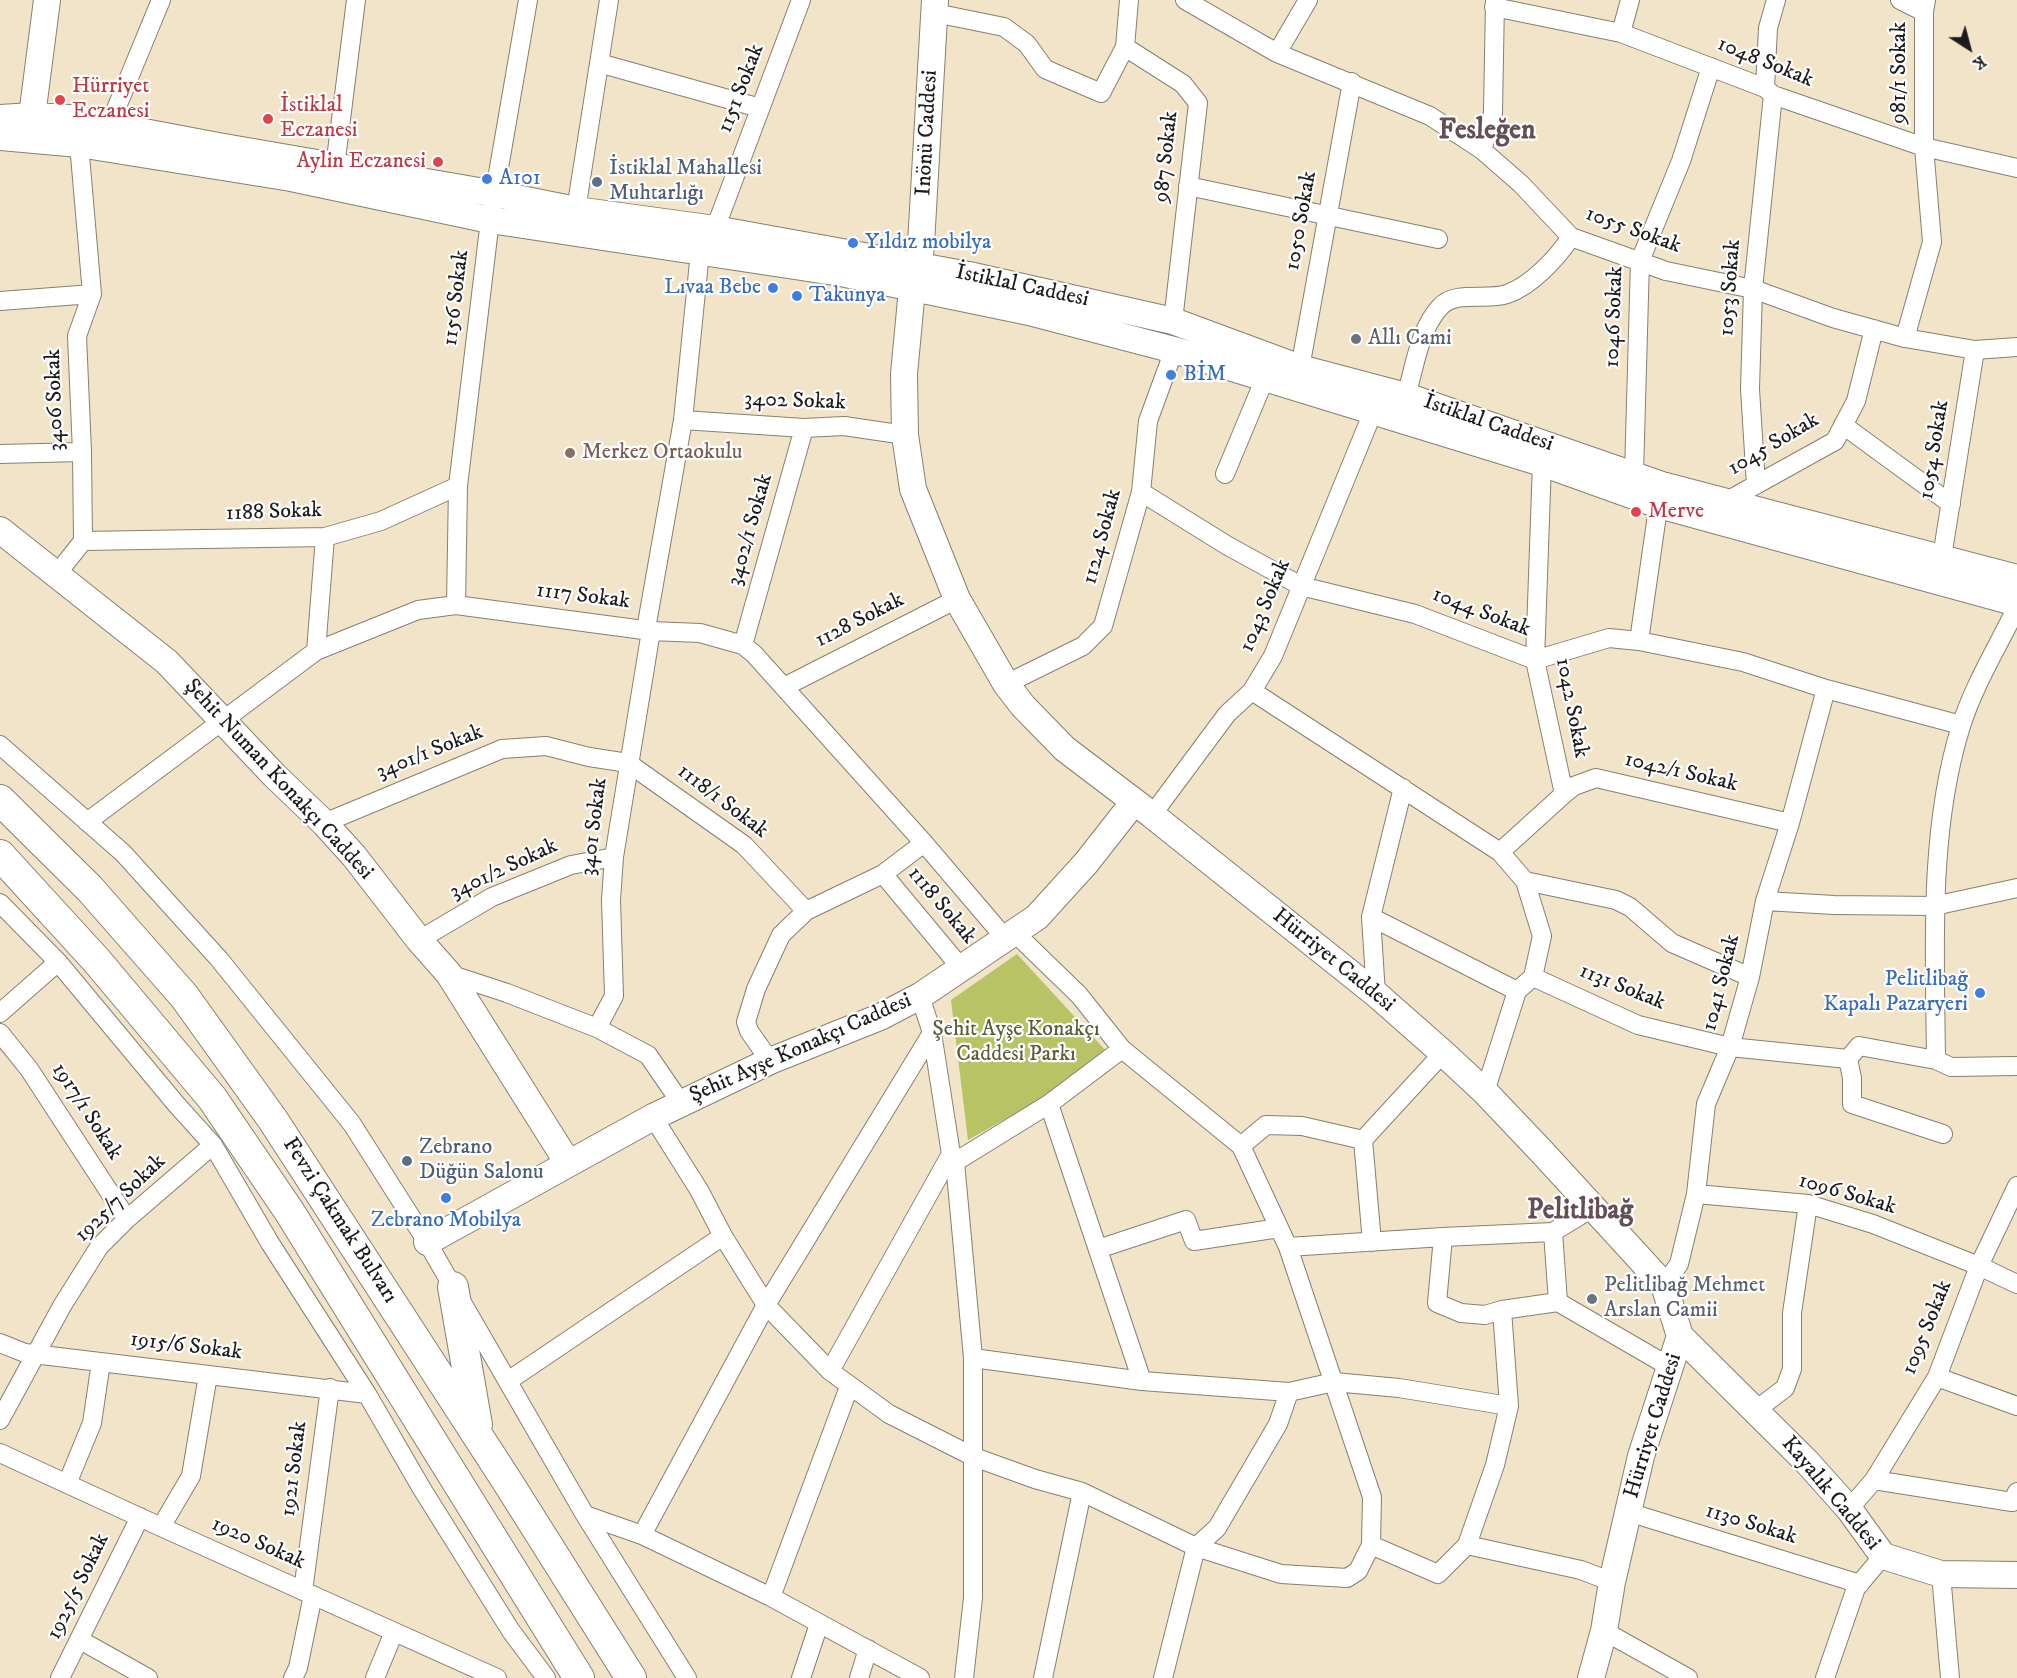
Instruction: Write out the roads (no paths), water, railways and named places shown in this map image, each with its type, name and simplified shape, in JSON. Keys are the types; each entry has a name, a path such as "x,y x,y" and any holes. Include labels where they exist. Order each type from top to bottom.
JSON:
{"main road":[{"name":"Fevzi Çakmak Bulvarı","path":"0,800 90,889 184,996 273,1120 479,1437 631,1678"},
{"name":"Fevzi Çakmak Bulvarı","path":"0,855 97,961 212,1098 289,1211 579,1678"},
{"path":"453,1287 479,1437"}],"street":[{"path":"32,116 47,0"},
{"path":"109,126 161,0"},
{"path":"335,167 356,0"},
{"name":"1156 Sokak","path":"456,605 458,486 490,220 528,0"},
{"path":"576,210 609,0"},
{"name":"1151 Sokak","path":"715,229 801,0"},
{"path":"935,6 1004,27 1028,44 1045,69 1101,93 1125,47 1129,0"},
{"name":"1055 Sokak","path":"1185,0 1277,53 1430,116 1482,150 1521,184 1571,237 1666,271 1753,289 1833,318 1905,338 1975,350 2017,347"},
{"path":"1277,53 1308,0"},
{"path":"1621,33 1630,0"},
{"name":"1053 Sokak","path":"1756,485 1750,389 1753,289 1769,92 1768,28 1776,0"},
{"path":"1900,0 1925,6"},
{"path":"1482,150 1493,113 1494,3"},
{"name":"1048 Sokak","path":"1494,3 1621,33 1769,92 1924,147 2017,168"},
{"name":"Inönü Caddesi","path":"916,277 935,6"},
{"name":"981/1 Sokak","path":"1905,338 1932,242 1924,147 1925,6"},
{"name":"987 Sokak","path":"1125,47 1183,84 1198,103 1173,321"},
{"path":"599,63 760,108"},
{"name":"1046 Sokak","path":"1634,474 1640,261 1681,161 1711,67"},
{"name":"1050 Sokak","path":"1300,368 1352,82"},
{"name":"İstiklal Caddesi","path":"0,118 32,116 70,118 576,210 715,229 916,277 1173,321 1542,462 1660,495 2017,603"},
{"name":"İstiklal Caddesi","path":"0,137 79,144 291,178 490,220 841,273 916,277 1029,312 1174,350 1265,378 1377,400 1406,396 1634,474 1660,495 1725,502 2017,578"},
{"name":"3406 Sokak","path":"79,144 92,294 77,336 82,452 82,541"},
{"path":"1188,186 1438,239"},
{"path":"1406,396 1425,329 1442,304 1457,298 1507,294 1532,279 1558,256 1571,237"},
{"name":"3401 Sokak","path":"597,1028 614,996 611,900 614,856 683,420 700,252"},
{"name":"Hürriyet Caddesi","path":"916,277 904,374 905,435 914,489 957,599 1006,684 1023,706 1065,749 1376,994 1443,1053 1485,1092 1664,1285 1680,1336 1641,1456 1612,1582 1604,1631 1591,1678"},
{"path":"0,301 92,294"},
{"name":"1045 Sokak","path":"1725,502 1835,441 1856,401 1874,329"},
{"name":"1124 Sokak","path":"1006,684 1083,646 1103,626 1141,492 1148,421 1174,350"},
{"name":"1054 Sokak","path":"1942,557 1975,350"},
{"path":"1225,474 1265,378"},
{"name":"1043 Sokak","path":"1143,809 1227,714 1252,691 1273,657 1377,400"},
{"name":"3402 Sokak","path":"683,420 804,428 844,426 905,435"},
{"name":"1045 Sokak","path":"1843,425 1951,504"},
{"name":"3402/1 Sokak","path":"743,645 804,428"},
{"path":"1542,462 1565,451"},
{"path":"0,454 82,452"},
{"name":"1042 Sokak","path":"1542,462 1535,660 1564,794"},
{"name":"1188 Sokak","path":"82,541 325,537 381,521 458,486"},
{"name":"1044 Sokak","path":"1141,492 1228,546 1301,586 1415,614 1535,660 1609,638 1639,641 1743,662 1826,689 1961,725"},
{"path":"1639,641 1660,495"},
{"name":"Şehit Numan Konakçı Caddesi","path":"0,530 167,662 274,775 324,822 449,974 568,1163"},
{"path":"316,651 325,537"},
{"path":"56,575 82,541"},
{"name":"1128 Sokak","path":"784,687 957,599"},
{"name":"1117 Sokak","path":"87,822 316,651 332,643 393,622 418,610 456,605 648,630 700,633 743,645"},
{"path":"1936,1060 1934,906 1946,785 1961,725 2017,607"},
{"path":"653,1117 699,1190 723,1236 766,1305 830,1371 889,1414 974,1457 1035,1479 1082,1492 1196,1547 1281,1574 1347,1578 1358,1571 1371,1545 1372,1497 1288,1247 1241,1146 1122,1049 1079,995 1010,935 743,645"},
{"name":"1041 Sokak","path":"1664,1285 1679,1264 1696,1194 1706,1104 1730,1047 1750,977 1765,902 1790,823 1826,689"},
{"path":"1252,691 1500,852 1525,881 1542,936 1533,976 1517,991 1485,1092"},
{"path":"0,745 123,853 219,959 352,1124 427,1242 585,1515 687,1678"},
{"name":"3401/1 Sokak","path":"324,822 502,749 546,746 589,757 628,763"},
{"name":"1118/1 Sokak","path":"628,763 744,845 806,911"},
{"name":"1042/1 Sokak","path":"1564,794 1574,786 1596,778 1790,823"},
{"path":"1376,994 1371,917 1403,788"},
{"path":"1500,852 1564,794"},
{"name":"Şehit Ayşe Konakçı Caddesi","path":"427,1242 681,1103 770,1061 880,1017 920,996 1037,917 1086,863 1143,809"},
{"name":"1118 Sokak","path":"770,1061 746,1022 756,989 781,935 806,911 883,874 924,843"},
{"name":"3401/2 Sokak","path":"419,940 492,897 571,865 614,856"},
{"name":"1118 Sokak","path":"883,874 962,969"},
{"path":"1525,881 1616,900 1630,907 1672,943 1750,977"},
{"path":"1765,902 1934,906 2017,888"},
{"path":"0,903 58,962 213,1145 270,1243 367,1394 422,1490 498,1611 546,1678"},
{"path":"1371,917 1517,991"},
{"path":"0,1013 58,962"},
{"path":"449,974 507,993 597,1028 648,1055 681,1103"},
{"name":"1131 Sokak","path":"1533,976 1638,1025 1730,1047 1848,1059"},
{"path":"920,996 932,1034 953,1158 973,1358 973,1598 969,1677"},
{"name":"1917/1 Sokak","path":"0,1033 29,1069 128,1219"},
{"path":"642,1535 766,1305 932,1034"},
{"path":"1943,1134 1852,1104 1848,1059 1859,1046 1936,1060 1950,1067 2017,1066"},
{"path":"830,1371 953,1158 1049,1104 1122,1049"},
{"path":"1372,1242 1364,1140 1443,1053"},
{"path":"1049,1104 1142,1381"},
{"path":"1241,1146 1266,1125 1302,1126 1364,1140"},
{"name":"1925/7 Sokak","path":"0,1419 62,1306 99,1246 213,1145"},
{"name":"1095 Sokak","path":"1849,1509 1874,1480 1938,1377 1979,1266 2013,1204 2017,1186"},
{"name":"1096 Sokak","path":"1696,1194 1808,1204 1873,1224 1979,1266 2017,1284"},
{"path":"1756,1410 1785,1388 1792,1369 1792,1313 1808,1204"},
{"path":"1288,1247 1553,1232 1594,1207"},
{"path":"1098,1249 1186,1220 1194,1241 1279,1228"},
{"path":"1553,1232 1558,1302"},
{"path":"508,1381 723,1236"},
{"path":"1443,1237 1437,1303 1461,1312 1485,1316 1502,1310 1558,1302 1671,1367"},
{"path":"1371,1545 1438,1574 1467,1545 1495,1465 1509,1406 1502,1310"},
{"name":"Kayalık Caddesi","path":"1680,1336 1807,1462 1849,1509 1883,1556 1941,1574 2017,1575"},
{"name":"1915/6 Sokak","path":"0,1343 25,1353 367,1394"},
{"path":"973,1358 1142,1381 1289,1392 1334,1382 1399,1388 1509,1406"},
{"path":"67,1484 92,1423 101,1362"},
{"path":"161,1527 191,1476 208,1375"},
{"path":"1938,1377 2017,1406"},
{"path":"771,1597 849,1387"},
{"name":"1921 Sokak","path":"293,1678 298,1668 308,1593 330,1388"},
{"path":"1162,1678 1196,1547 1216,1528 1278,1424 1289,1392"},
{"name":"1920 Sokak","path":"0,1453 394,1632 460,1670 497,1678"},
{"path":"1874,1480 2012,1502 2017,1492"},
{"path":"1043,1678 1082,1492"},
{"name":"1130 Sokak","path":"1628,1512 1860,1584"},
{"path":"585,1515 642,1535 771,1597 920,1678"},
{"name":"1925/5 Sokak","path":"60,1678 140,1517"},
{"path":"1467,1545 1581,1570 1612,1582"},
{"path":"1825,1678 1856,1588 1883,1556"},
{"path":"1941,1574 1950,1678"},
{"path":"801,1678 819,1624"},
{"path":"1604,1631 1688,1678"},
{"path":"375,1678 394,1632"},
{"path":"80,1640 148,1678"},
{"path":"859,1678 868,1648"}],"place":[{"name":"Hürriyet Eczanesi","path":"60,100"},
{"name":"İstiklal Eczanesi","path":"268,119"},
{"name":"Aylin Eczanesi","path":"438,162"},
{"name":"A101","path":"487,179"},
{"name":"İstiklal Mahallesi Muhtarlığı","path":"597,182"},
{"name":"Yıldız mobilya","path":"853,243"},
{"name":"Lıvaa Bebe","path":"773,288"},
{"name":"Takunya","path":"797,296"},
{"name":"Allı Cami","path":"1356,339"},
{"name":"BİM","path":"1171,375"},
{"name":"Merkez Ortaokulu","path":"570,453"},
{"name":"Merve","path":"1636,512"},
{"name":"Pelitlibağ Kapalı Pazaryeri","path":"1980,993"},
{"name":"Zebrano Düğün Salonu","path":"407,1161"},
{"name":"Zebrano Mobilya","path":"446,1198"},
{"name":"Pelitlibağ Mehmet Arslan Camii","path":"1592,1299"}],"district":[{"name":"Fesleğen","path":"1487,132"},
{"name":"Pelitlibağ","path":"1580,1212"}],"park label":[{"name":"Şehit Ayşe Konakçı Caddesi Parkı","path":"1016,1042"}]}
